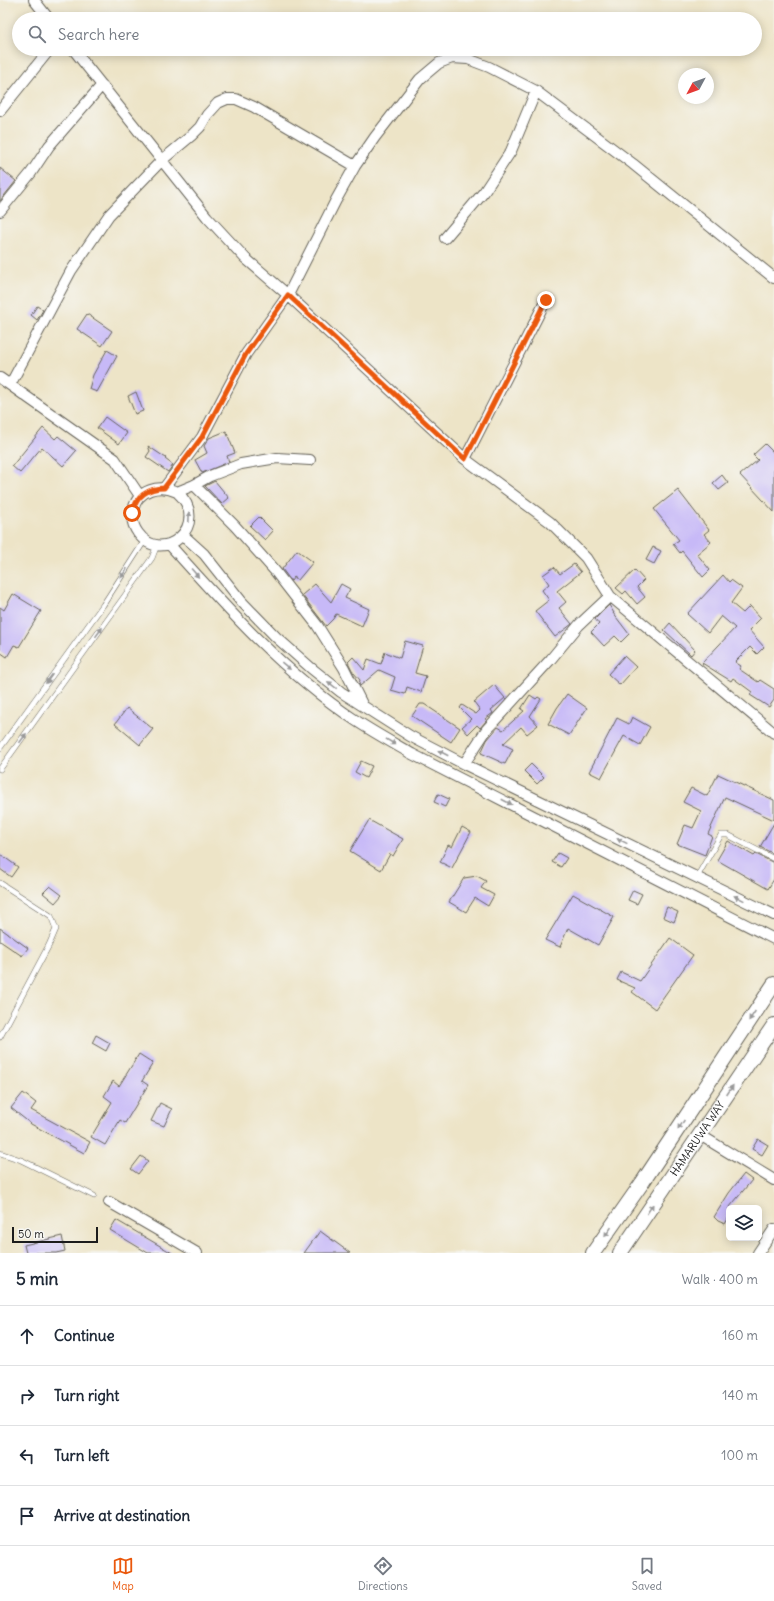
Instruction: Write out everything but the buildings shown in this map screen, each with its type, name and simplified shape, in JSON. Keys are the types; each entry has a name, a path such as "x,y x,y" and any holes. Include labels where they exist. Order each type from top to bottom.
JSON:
{"main road":[{"path":"593,1253 642,1183 774,984"},
{"name":"HAMARUWA WAY","path":"620,1253 774,1025"}],"street":[{"path":"34,0 43,12"},
{"path":"0,111 44,56"},
{"path":"79,56 206,217 245,258 288,295 465,459 550,522 586,558 610,596 774,733"},
{"path":"164,488 202,437 246,354 288,295 336,200 355,166 374,137 420,79 439,63 452,58 468,60 489,67 536,91 633,164 774,278"},
{"path":"0,211 31,173 49,146 102,85"},
{"path":"445,238 484,192 511,151 536,91"},
{"path":"10,385 71,270 109,215 161,161 200,127 207,115 218,103 227,99 236,99 254,107 355,166"},
{"path":"465,459 546,300"},
{"path":"0,378 115,459 140,496"},
{"path":"177,492 210,476 241,464 277,458 310,460"},
{"path":"194,485 235,526 270,565 317,625 344,668 363,706"},
{"path":"164,488 177,492 186,502 190,516 189,523 183,535 169,544 157,545 145,540 136,531 132,519 134,507 140,496 151,489 164,488"},
{"path":"183,535 204,554 242,602 276,637 310,668 341,692 410,736 464,764 774,915"},
{"path":"169,544 218,600 272,655 354,720 412,754 774,939"},
{"path":"464,764 487,730 551,659 579,625 610,596"},
{"path":"700,1135 774,1180"},
{"path":"109,1202 194,1252"},
{"path":"758,1253 774,1229"}],"lane":[{"path":"0,748 103,605 145,540"},
{"path":"0,769 152,558 157,545"},
{"path":"696,877 721,835 728,834 774,859"},
{"path":"0,883 51,916 56,929 50,945 0,1037"},
{"path":"0,1153 21,1160 94,1196"}],"route":[{"path":"132,513 140,496 145,492 151,489 164,488 202,437 246,354 288,295 465,459 546,300"}]}
